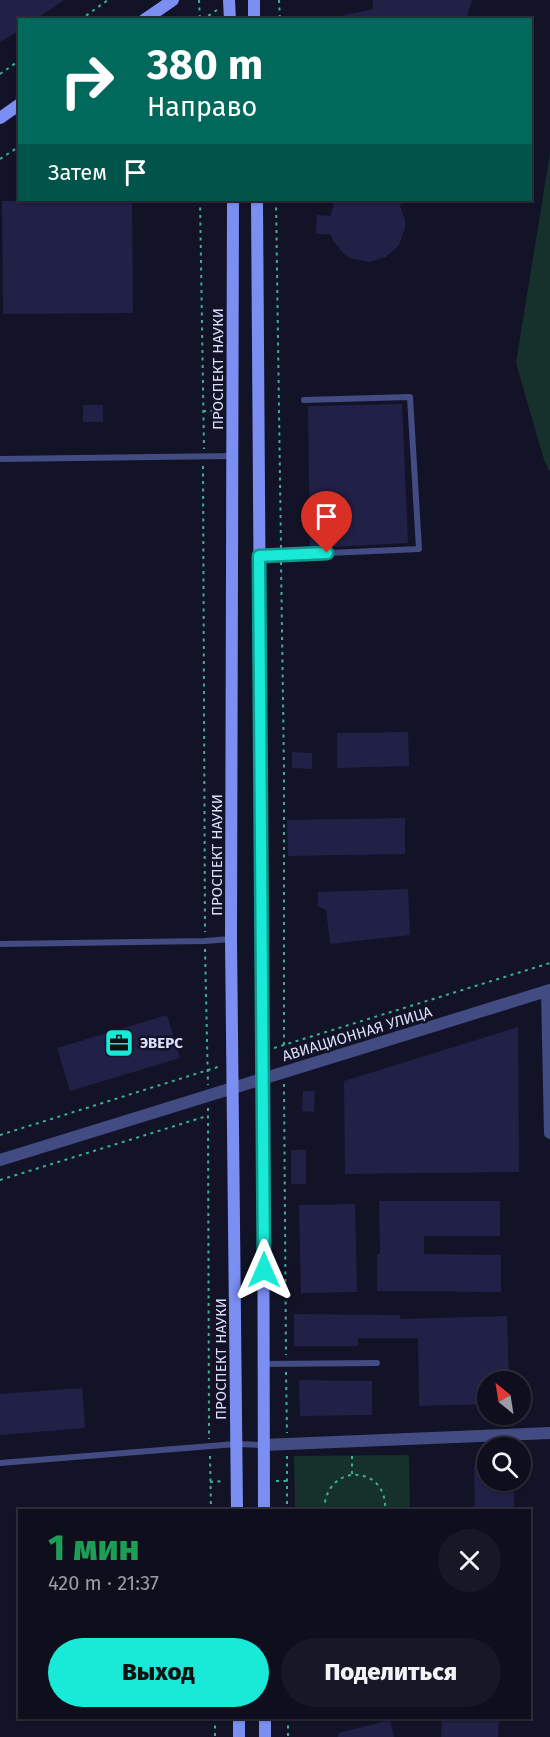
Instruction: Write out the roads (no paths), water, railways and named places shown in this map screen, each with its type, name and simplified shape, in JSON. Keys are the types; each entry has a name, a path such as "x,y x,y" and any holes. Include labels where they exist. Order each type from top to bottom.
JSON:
{"street":[{"path":"147,18 173,0"},
{"path":"229,0 230,18"},
{"path":"254,0 254,18"},
{"path":"0,118 18,105"},
{"name":"ПРОСПЕКТ НАУКИ","path":"233,201 231,939 237,1509"},
{"path":"257,201 264,1509"},
{"path":"548,990 550,1133"},
{"name":"АВИАЦИОННАЯ УЛИЦА","path":"0,1160 548,990"},
{"path":"263,1445 550,1433"},
{"path":"239,1719 239,1737"},
{"path":"265,1719 265,1737"}],"lane":[{"path":"259,556 419,549 410,397 304,400"},
{"path":"0,459 233,456"},
{"path":"0,944 231,939"},
{"path":"264,1364 377,1363"},
{"path":"0,1463 236,1444 263,1445"}],"place":[{"name":"ЭВЕРС","path":"119,1043"}]}
